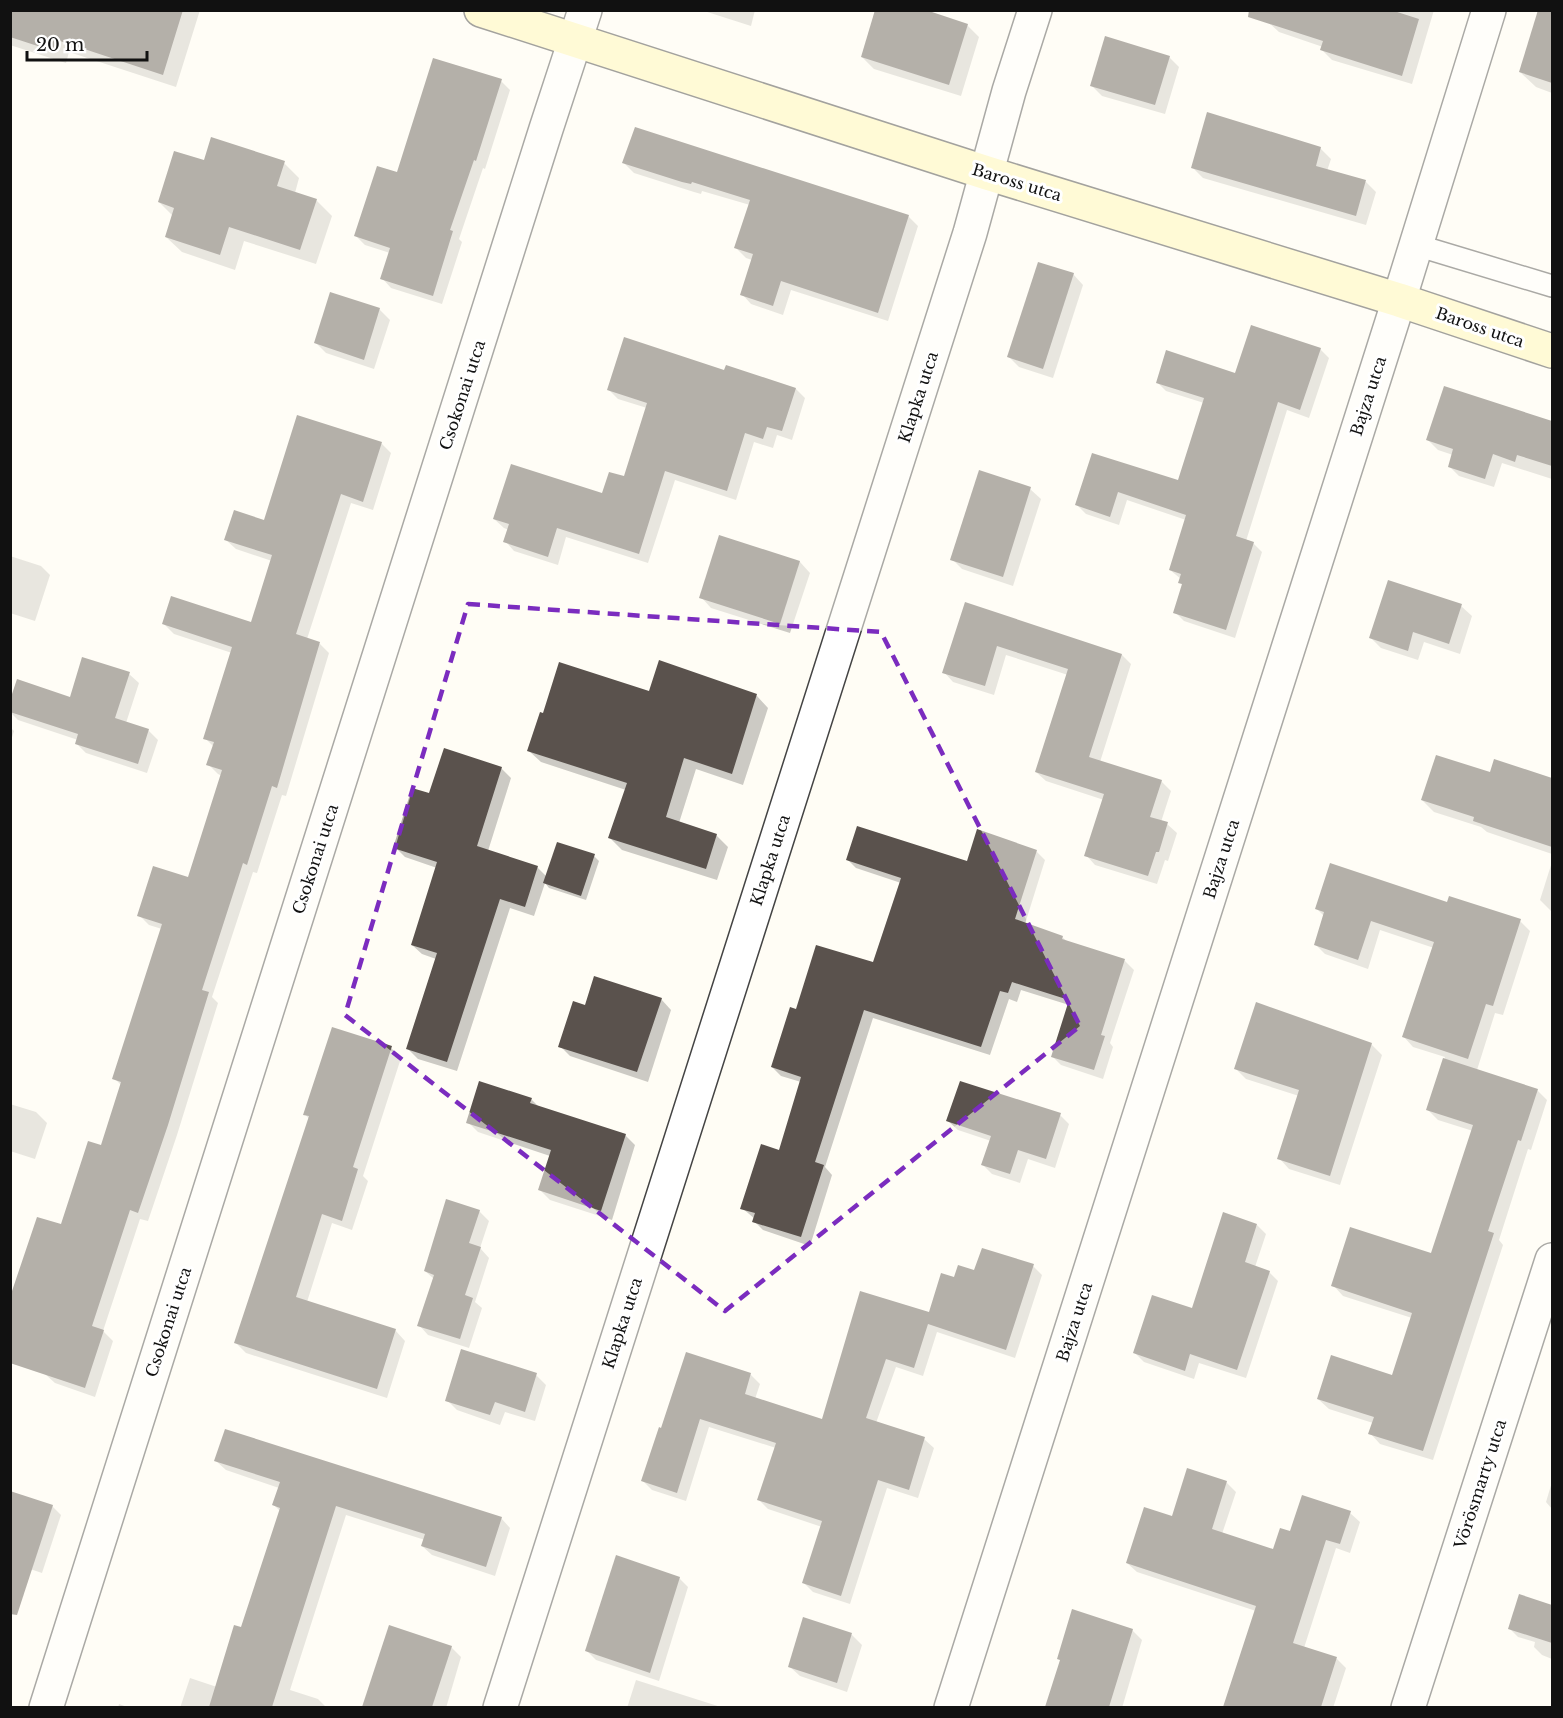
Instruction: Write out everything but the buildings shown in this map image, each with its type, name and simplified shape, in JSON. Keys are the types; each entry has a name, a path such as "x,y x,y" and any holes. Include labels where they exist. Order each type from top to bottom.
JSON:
{"street":[{"name":"Baross utca","path":"481,10 580,26 987,173 1399,300 1552,351"},
{"name":"Klapka utca","path":"500,1707 966,245 1009,91 1035,10"},
{"name":"Bajza utca","path":"951,1707 1399,300 1489,10"},
{"name":"Csokonai utca","path":"46,1707 580,26"},
{"name":"Vörösmarty utca","path":"1408,1707 1552,1260"}],"lane":[{"path":"1416,245 1552,286"}],"highlighted area":[{"path":"468,604 881,632 1080,1026 725,1311 345,1015"}]}
